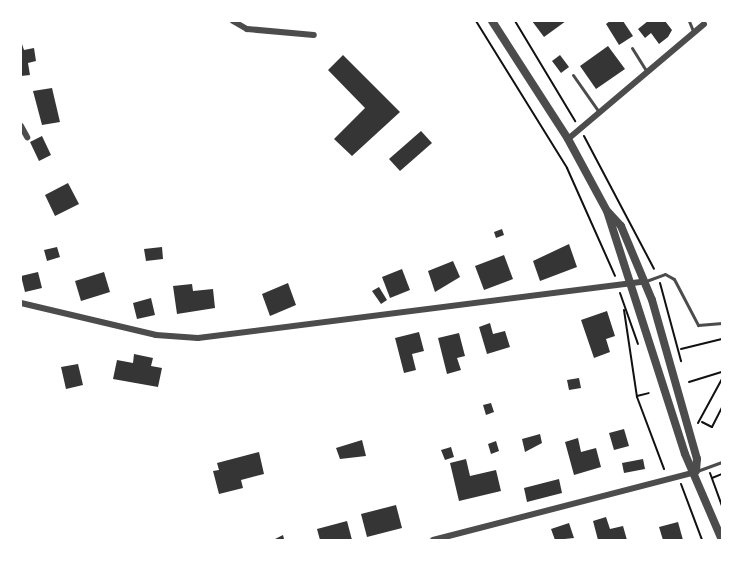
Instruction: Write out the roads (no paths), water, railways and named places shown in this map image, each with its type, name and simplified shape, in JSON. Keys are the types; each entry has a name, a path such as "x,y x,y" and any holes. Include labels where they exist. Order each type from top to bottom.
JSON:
{"street":[{"path":"233,21 247,29 314,35"},
{"path":"492,21 568,139 607,211 685,454 696,471 722,540"},
{"path":"568,139 704,24"},
{"path":"21,126 27,136"},
{"path":"607,211 621,226 644,282 697,459 696,471"},
{"path":"21,303 156,335 198,338 644,282"},
{"path":"433,540 696,471"}],"lane":[{"path":"688,21 694,33"},
{"path":"632,48 647,72"},
{"path":"573,75 599,112"},
{"path":"644,282 665,274 674,279 698,325 722,323"},
{"path":"696,471 722,462"}]}
